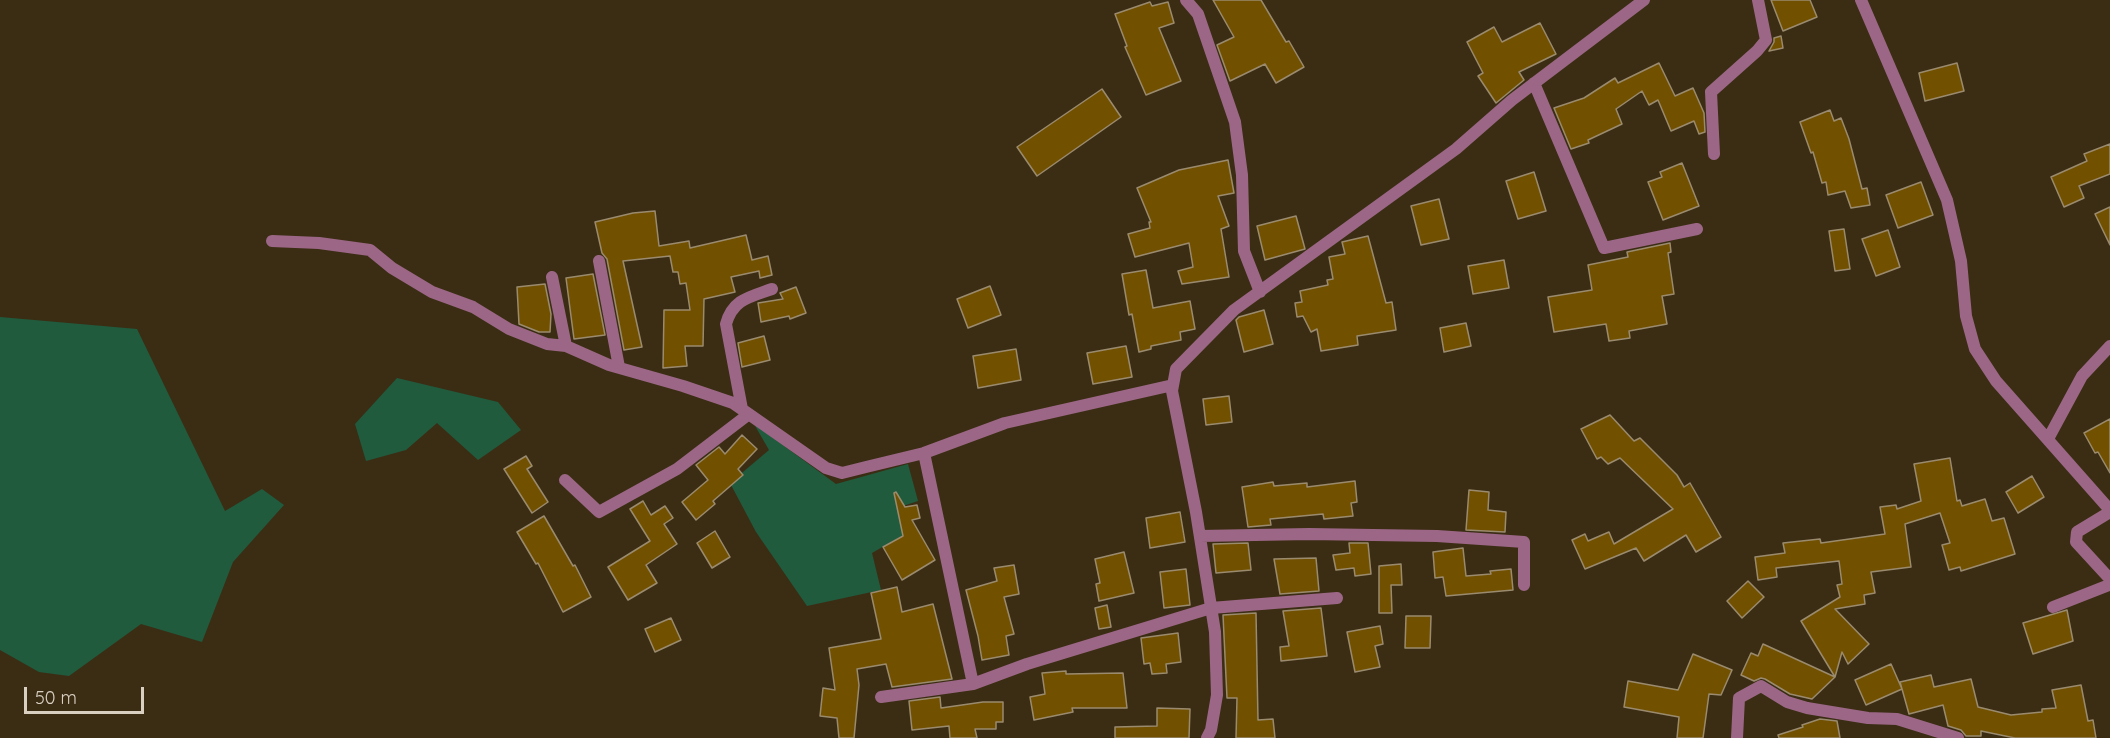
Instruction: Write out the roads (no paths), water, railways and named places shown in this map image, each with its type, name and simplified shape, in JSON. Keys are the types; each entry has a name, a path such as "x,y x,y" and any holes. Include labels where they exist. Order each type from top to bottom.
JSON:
{"street":[{"path":"1186,0 1198,14 1234,122 1242,175 1244,251 1260,292"},
{"path":"1207,738 1217,694 1215,632 1200,536 1172,391 1176,369 1234,310 1456,149 1512,100 1644,0"},
{"path":"1714,154 1711,92 1757,51 1766,40 1758,0"},
{"path":"1861,0 1947,200 1961,261 1966,316 1975,350 1996,381 2110,511 2077,532 2076,542 2110,580 2109,585 2053,608"},
{"path":"1534,83 1604,248 1697,229"},
{"path":"272,241 319,243 370,250 392,268 432,292 472,307 509,329 547,344 566,346 609,365 733,403 826,468 842,473 924,453 1005,423 1173,386"},
{"path":"599,261 619,367"},
{"path":"552,277 566,346"},
{"path":"746,411 726,324 741,300 772,289"},
{"path":"2048,440 2082,376 2110,346"},
{"path":"565,480 599,512 677,469 746,411"},
{"path":"924,453 973,684"},
{"path":"1200,536 1321,534 1437,536 1524,542 1524,585"},
{"path":"881,698 973,684 1027,664 1211,608 1337,598"},
{"path":"1737,738 1739,698 1761,686 1787,702 1807,708 1868,718 1897,719 1958,738"}]}
